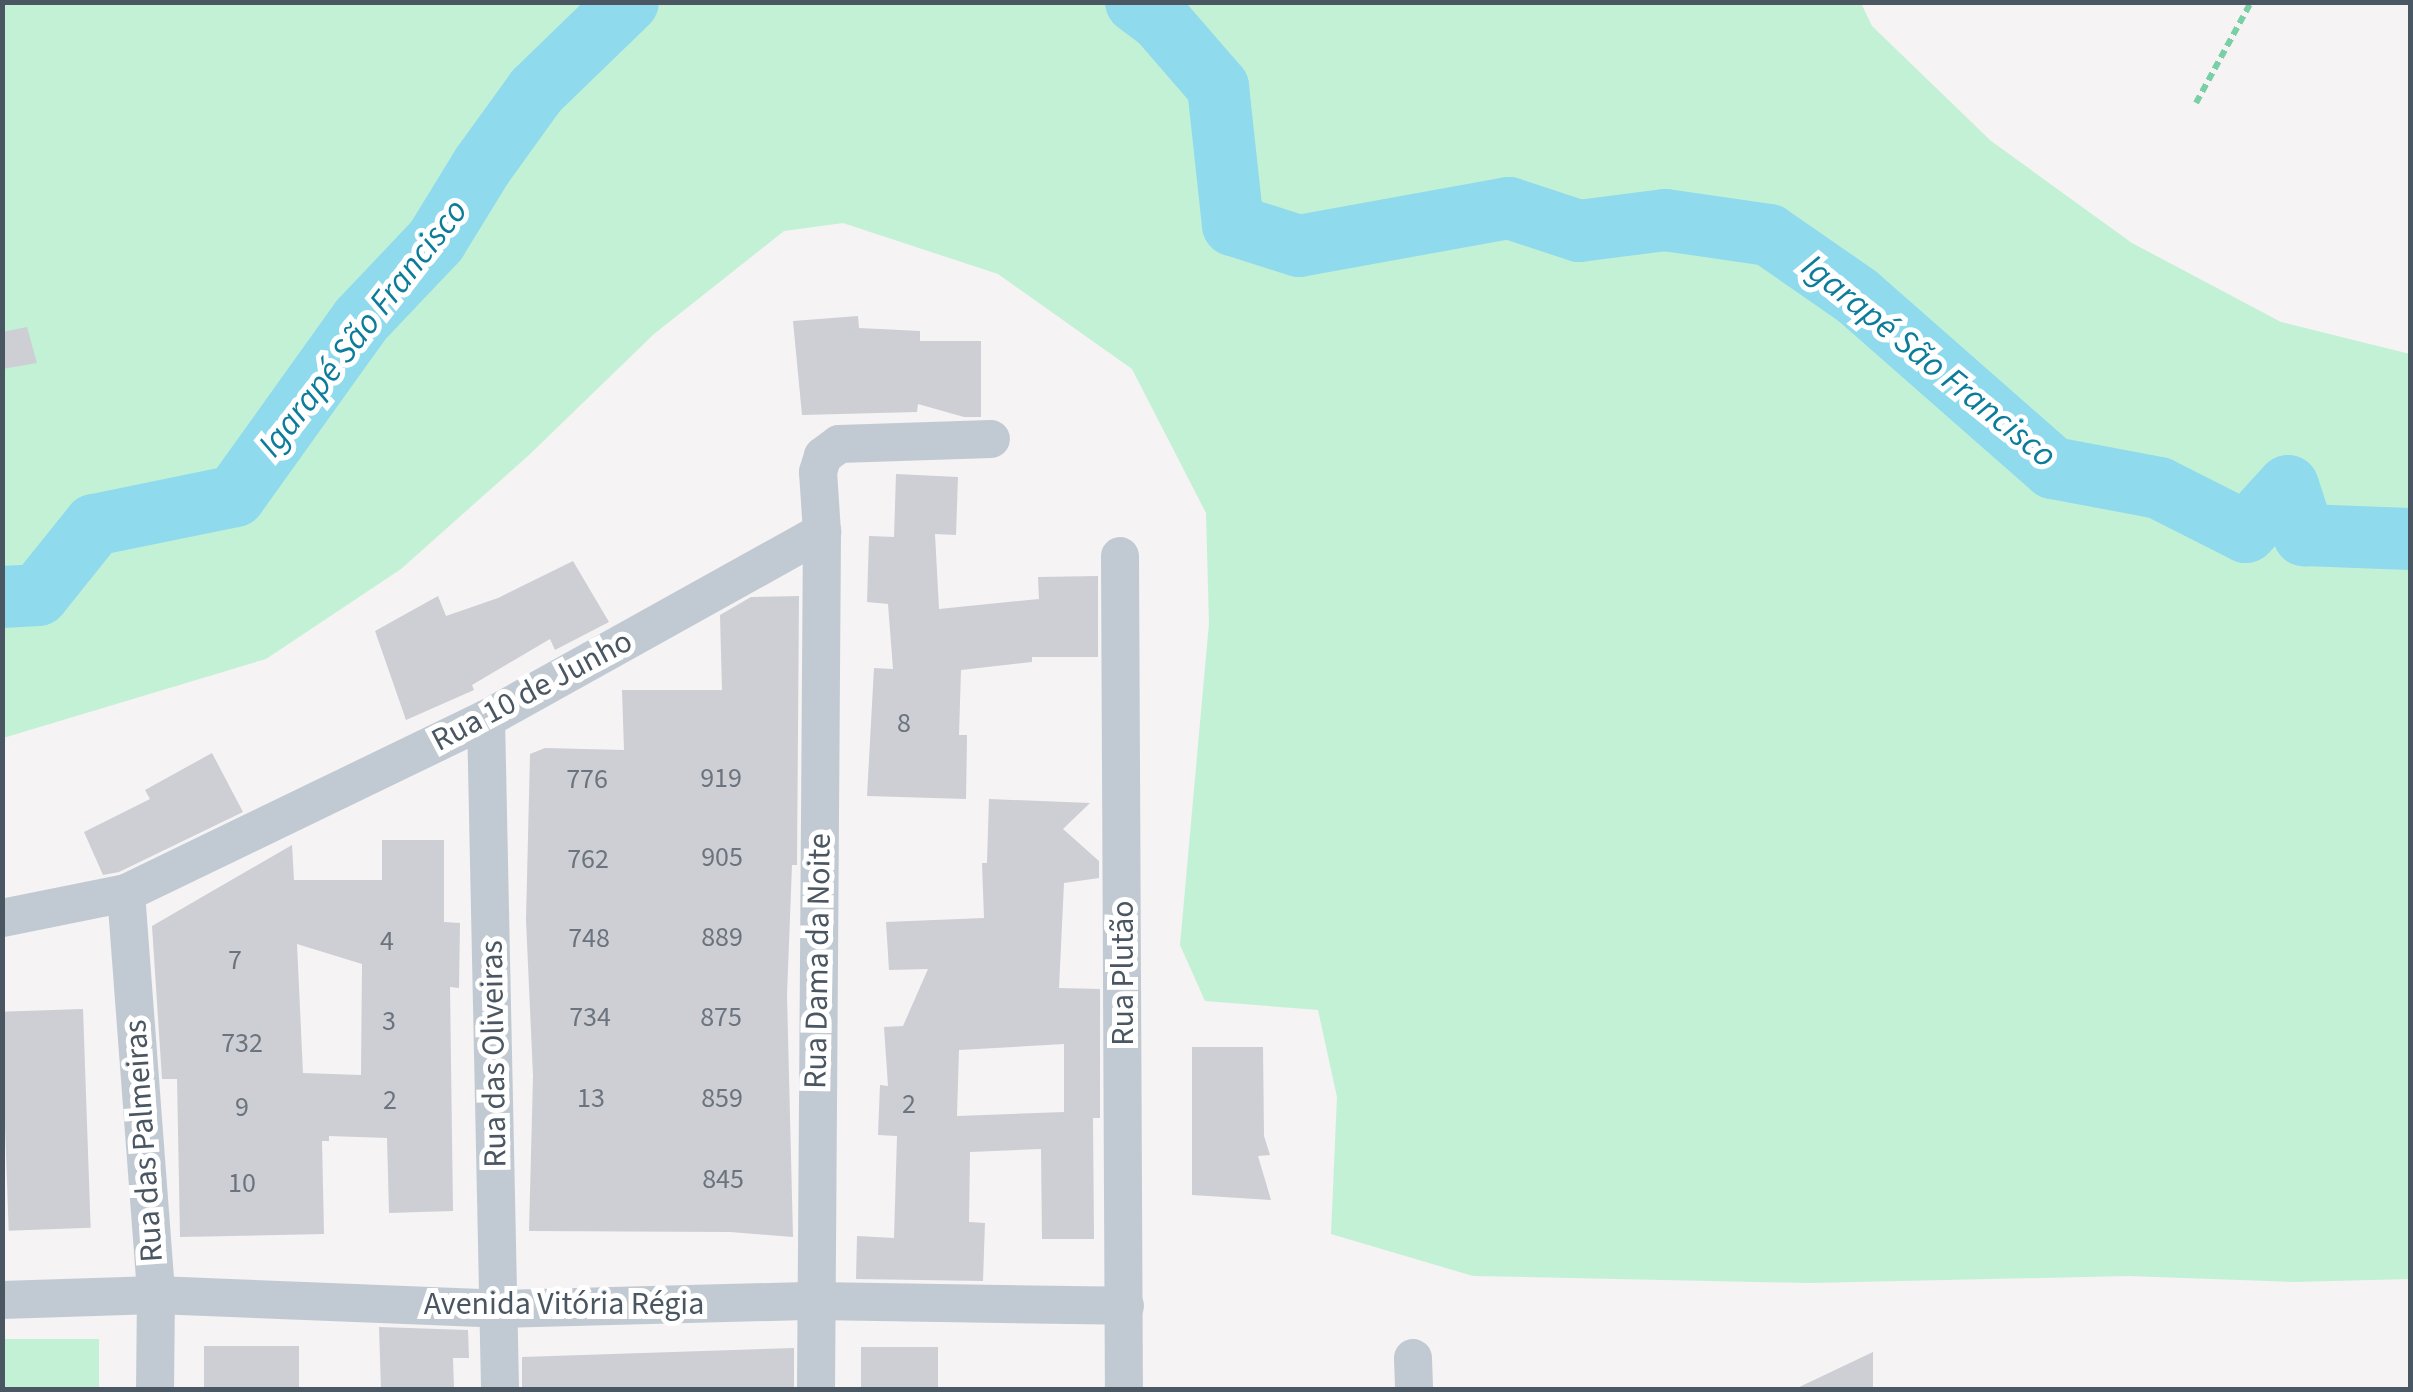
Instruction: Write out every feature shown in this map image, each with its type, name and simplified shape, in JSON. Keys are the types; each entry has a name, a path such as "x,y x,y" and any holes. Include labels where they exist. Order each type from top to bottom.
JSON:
{"street":[{"path":"822,532 818,472 823,456 839,444 991,438"},
{"name":"Rua 10 de Junho","path":"2,918 126,893 486,719 822,532"},
{"name":"Rua Dama da Noite","path":"816,1390 822,532"},
{"name":"Rua Plutão","path":"1120,556 1124,1390"},
{"name":"Rua das Oliveiras","path":"486,719 500,1390"},
{"name":"Rua das Palmeiras","path":"126,893 156,1295 155,1390"},
{"name":"Avenida Vitória Régia","path":"2,1300 156,1295 500,1308 814,1301 1125,1306"}],"path":[{"path":"2196,103 2252,2"}],"green space":[{"path":"3,3 1861,3 1872,26 1991,141 2132,243 2281,322 2410,354 2410,1279 2293,1282 2129,1276 1810,1283 1473,1276 1331,1234 1337,1097 1318,1010 1205,1001 1180,945 1209,623 1206,513 1132,369 998,274 843,223 784,231 654,334 529,455 401,569 266,659 3,738"},
{"path":"3,1339 99,1339 99,1389 3,1389"}],"building":[{"path":"858,316 859,328 920,331 920,341 981,341 981,417 964,417 918,404 917,412 802,415 793,321"},
{"path":"27,327 37,363 2,369 2,332"},
{"path":"896,474 958,477 956,535 935,534 939,609 1039,599 1038,577 1098,576 1098,657 1032,657 1032,662 961,670 959,735 967,735 966,799 867,796 874,668 893,669 888,604 867,602 869,536 894,537"},
{"path":"573,561 609,622 555,650 550,639 472,685 474,690 406,720 375,631 438,596 446,616 498,598"},
{"path":"799,596 797,865 792,865 787,995 793,1237 730,1232 529,1231 533,1076 526,920 530,754 545,748 624,750 622,690 722,690 720,615 751,597"},
{"path":"212,753 243,812 119,872 103,875 84,832 150,799 145,790"},
{"path":"989,799 1090,803 1063,829 1099,861 1099,878 1064,883 1059,988 1100,989 1100,1118 1093,1118 1094,1239 1042,1239 1041,1149 970,1152 969,1222 985,1223 983,1281 856,1279 857,1236 894,1238 897,1136 878,1135 880,1085 888,1086 884,1027 903,1026 928,969 889,970 886,922 984,918 982,863 987,863","holes":["1064,1044 1064,1112 957,1116 959,1050"]},
{"path":"382,840 444,840 444,922 460,923 459,988 450,987 453,1211 389,1213 387,1138 329,1136 329,1141 322,1141 324,1234 180,1237 177,1079 162,1079 152,926 292,845 294,880 382,880","holes":["297,944 362,964 361,1075 303,1073"]},
{"path":"83,1009 91,1228 9,1231 2,1012"},
{"path":"1192,1047 1263,1047 1264,1136 1270,1155 1258,1156 1271,1200 1192,1195"},
{"path":"379,1327 468,1330 469,1358 453,1358 454,1388 381,1390"},
{"path":"204,1346 299,1346 299,1390 204,1390"},
{"path":"861,1347 938,1347 938,1390 861,1390"},
{"path":"794,1348 794,1390 522,1390 522,1357"},
{"path":"1873,1352 1873,1390 1793,1390"}],"waterway":[{"name":"Igarapé São Francisco","path":"2,597 38,595 94,525 235,496 361,320 436,241 482,166 536,91 628,2"},
{"name":"Igarapé São Francisco","path":"1136,2 1160,20 1218,87 1233,225 1299,246 1509,208 1579,231 1665,220 1769,235 1857,296 2053,468 2159,488 2246,532 2288,486 2304,535 2410,539"}]}
